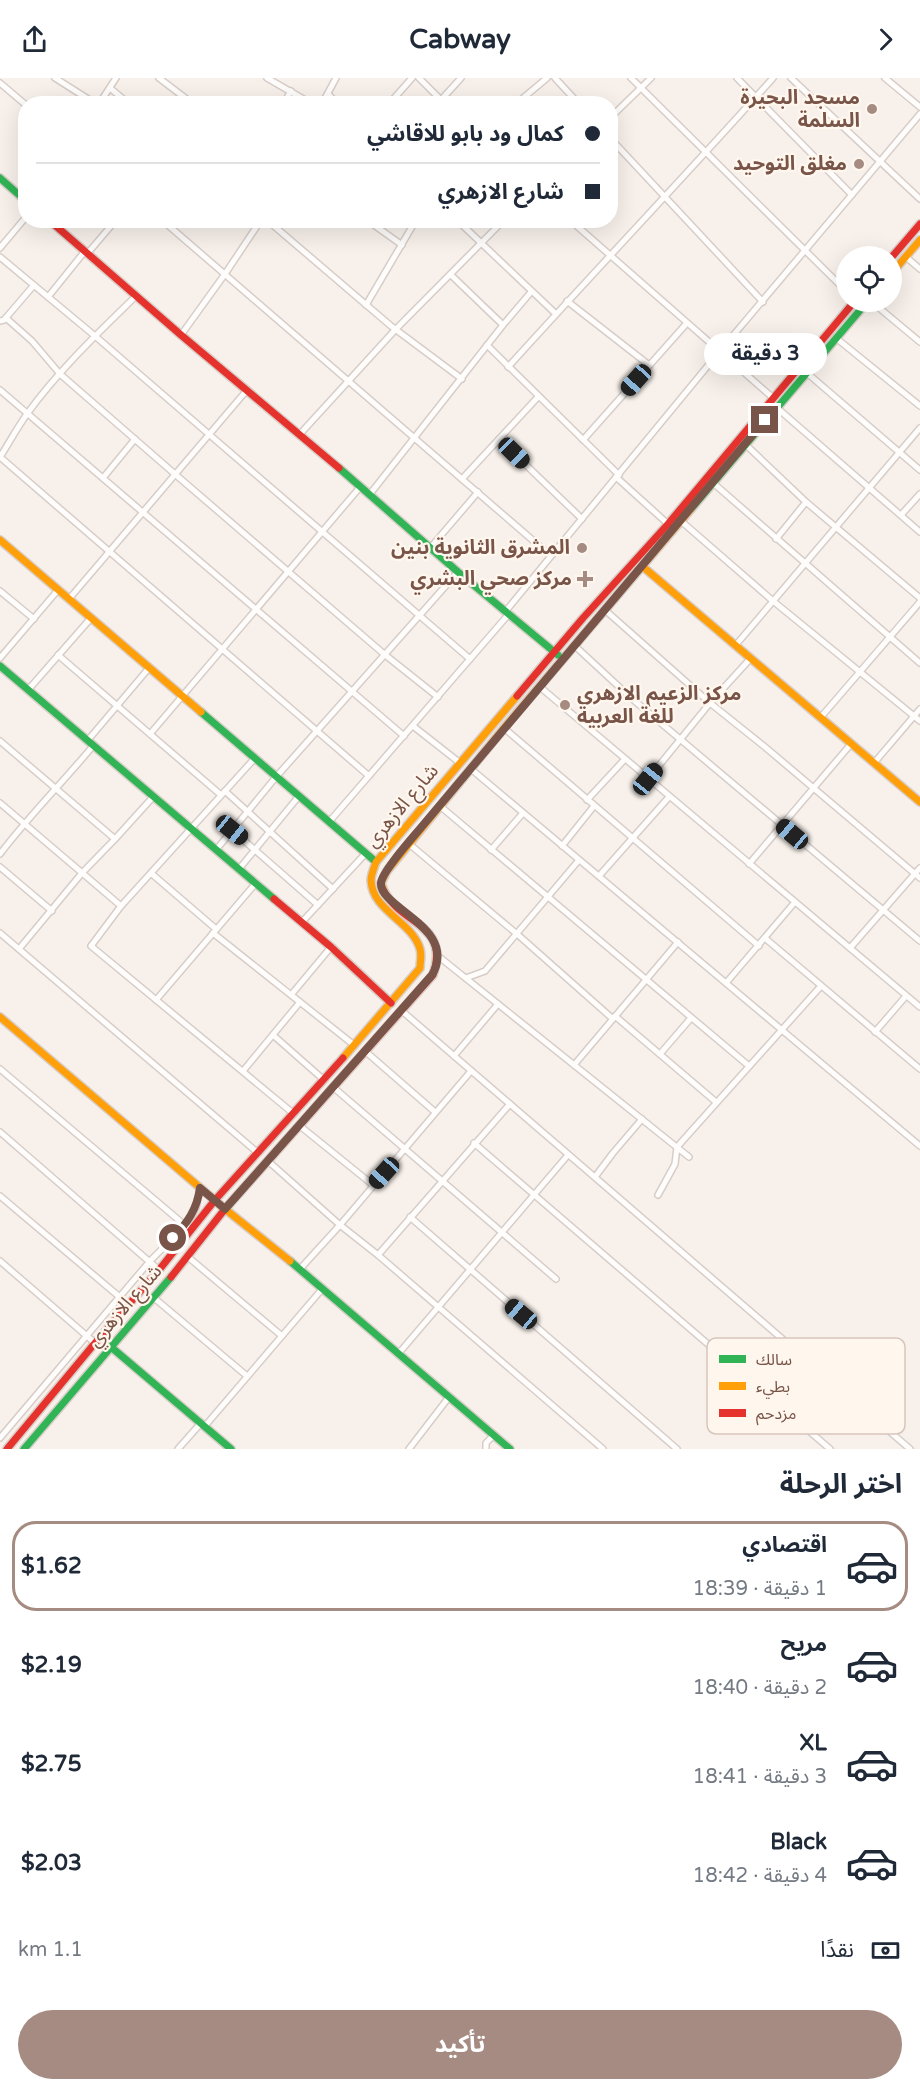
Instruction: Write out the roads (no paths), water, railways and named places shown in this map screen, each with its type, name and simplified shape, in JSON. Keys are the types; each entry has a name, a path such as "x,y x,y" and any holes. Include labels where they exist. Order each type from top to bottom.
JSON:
{"street":[{"path":"55,78 85,96"},
{"path":"104,96 116,78"},
{"path":"159,78 183,96"},
{"path":"267,78 299,96"},
{"path":"327,94 336,78"},
{"path":"396,96 412,78"},
{"path":"419,78 437,96"},
{"path":"448,96 461,78"},
{"path":"526,96 547,78"},
{"path":"555,78 572,96"},
{"path":"631,78 836,281"},
{"path":"618,111 651,78"},
{"path":"737,78 852,195"},
{"path":"508,368 773,78"},
{"path":"791,78 920,199"},
{"path":"885,78 920,107"},
{"path":"0,83 18,98"},
{"path":"110,87 120,96"},
{"path":"288,96 291,91"},
{"path":"329,822 470,659 551,556 720,351 920,114"},
{"path":"618,146 763,302"},
{"path":"0,178 18,192"},
{"path":"901,246 920,224"},
{"path":"0,248 18,227"},
{"path":"58,228 181,335 361,486 507,614 563,659"},
{"path":"48,297 108,228"},
{"path":"171,228 551,556"},
{"path":"181,335 256,228"},
{"path":"276,228 395,330 462,379"},
{"path":"378,228 402,245"},
{"path":"366,305 412,228"},
{"path":"465,228 556,314"},
{"path":"300,434 348,379 496,228"},
{"path":"579,228 772,397"},
{"path":"902,262 920,240"},
{"path":"0,257 470,659"},
{"path":"906,257 920,269"},
{"path":"451,275 503,325"},
{"path":"34,285 3,319 32,341 60,374 176,476 384,654 438,697"},
{"path":"370,494 531,292"},
{"path":"136,296 60,374 28,414 0,457 369,776"},
{"path":"567,301 650,365"},
{"name":"شارع الازهري","path":"7,1449 95,1342 159,1270 188,1228 294,1114 420,968 423,955 419,944 411,932 372,891 371,873 376,862 598,601 668,524 845,312"},
{"name":"شارع الازهري","path":"24,1449 188,1257 225,1209 432,975 439,961 428,933 386,896 381,886 384,875 504,728 858,312"},
{"path":"884,312 920,342"},
{"path":"583,440 687,323"},
{"path":"836,338 920,406"},
{"path":"487,345 668,524"},
{"path":"807,373 920,470"},
{"path":"0,390 404,736"},
{"path":"69,599 247,390"},
{"path":"462,478 538,397"},
{"path":"776,407 920,532"},
{"path":"735,646 920,428"},
{"path":"103,478 135,439"},
{"path":"499,439 582,519"},
{"path":"745,444 806,502 920,600 821,717"},
{"path":"712,482 920,663"},
{"path":"150,734 361,486"},
{"path":"431,547 478,492"},
{"path":"901,515 920,494"},
{"path":"776,539 806,502"},
{"path":"681,520 773,601 920,721"},
{"path":"0,540 376,862"},
{"path":"642,566 920,802"},
{"path":"216,850 276,777 458,572"},
{"path":"0,658 58,590"},
{"path":"0,591 34,619"},
{"path":"606,610 710,703 917,876"},
{"path":"28,690 91,618"},
{"path":"575,646 630,697 920,941"},
{"path":"58,655 150,734 248,812 333,889"},
{"path":"648,779 710,703 750,659"},
{"path":"0,666 302,922 391,1003"},
{"path":"0,854 24,823 57,789 117,706 149,668"},
{"path":"540,687 920,1007"},
{"path":"874,763 920,709"},
{"path":"412,726 460,763"},
{"path":"504,728 759,946"},
{"path":"0,741 116,839"},
{"path":"749,864 851,744"},
{"path":"255,758 190,828 153,874 121,906 91,946 294,1114"},
{"path":"587,800 625,759"},
{"path":"471,769 920,1146"},
{"path":"239,869 299,796"},
{"path":"599,876 669,796"},
{"path":"19,949 82,873 153,797"},
{"path":"0,803 121,906"},
{"path":"440,806 748,1066"},
{"path":"562,846 594,806"},
{"path":"491,850 523,813"},
{"path":"232,830 318,905"},
{"path":"408,843 716,1102"},
{"path":"302,922 366,853"},
{"path":"466,978 485,971 579,860"},
{"path":"0,867 52,911"},
{"path":"850,948 883,909 917,876 920,868"},
{"path":"153,874 214,931 354,1045"},
{"path":"156,1000 255,884"},
{"path":"726,984 795,903"},
{"path":"0,933 258,1153"},
{"path":"766,939 920,1069"},
{"path":"574,1065 678,942"},
{"path":"291,995 331,947"},
{"path":"438,956 688,1157"},
{"path":"658,1195 675,1164 677,1147 821,986"},
{"path":"875,1032 906,996"},
{"path":"243,1071 300,1002"},
{"path":"454,1056 498,1004"},
{"path":"402,1011 781,1338"},
{"path":"0,1017 510,1449"},
{"path":"660,1054 691,1018"},
{"path":"273,1035 324,1080"},
{"path":"365,1051 435,1112"},
{"path":"0,1069 188,1228"},
{"path":"300,1269 471,1071"},
{"path":"333,1087 556,1279"},
{"path":"378,1255 510,1104"},
{"path":"595,1178 642,1119"},
{"path":"300,1126 373,1185"},
{"path":"0,1132 159,1270"},
{"path":"474,1143 707,1343"},
{"path":"399,1353 568,1155"},
{"path":"268,1161 603,1449"},
{"path":"0,1438 150,1261 188,1228 196,1208 200,1188"},
{"path":"0,1196 128,1304"},
{"path":"410,1217 677,1449"},
{"path":"188,1257 282,1336"},
{"path":"0,1261 95,1342"},
{"path":"178,1449 247,1376 322,1288"},
{"path":"153,1297 247,1376"},
{"path":"111,1347 231,1449"},
{"path":"409,1449 449,1397"},
{"path":"813,1434 830,1449"},
{"path":"893,1434 910,1449"},
{"path":"486,1449 486,1443 494,1435"}],"place":[{"name":"مسجد البحيرة السلمة","path":"872,109"},
{"name":"مغلق التوحيد","path":"859,164"},
{"name":"المشرق الثانوية بنين","path":"582,548"},
{"name":"مركز صحي البشري","path":"585,579"},
{"name":"مركز الزعيم الازهري للغة العربية","path":"565,705"}]}
